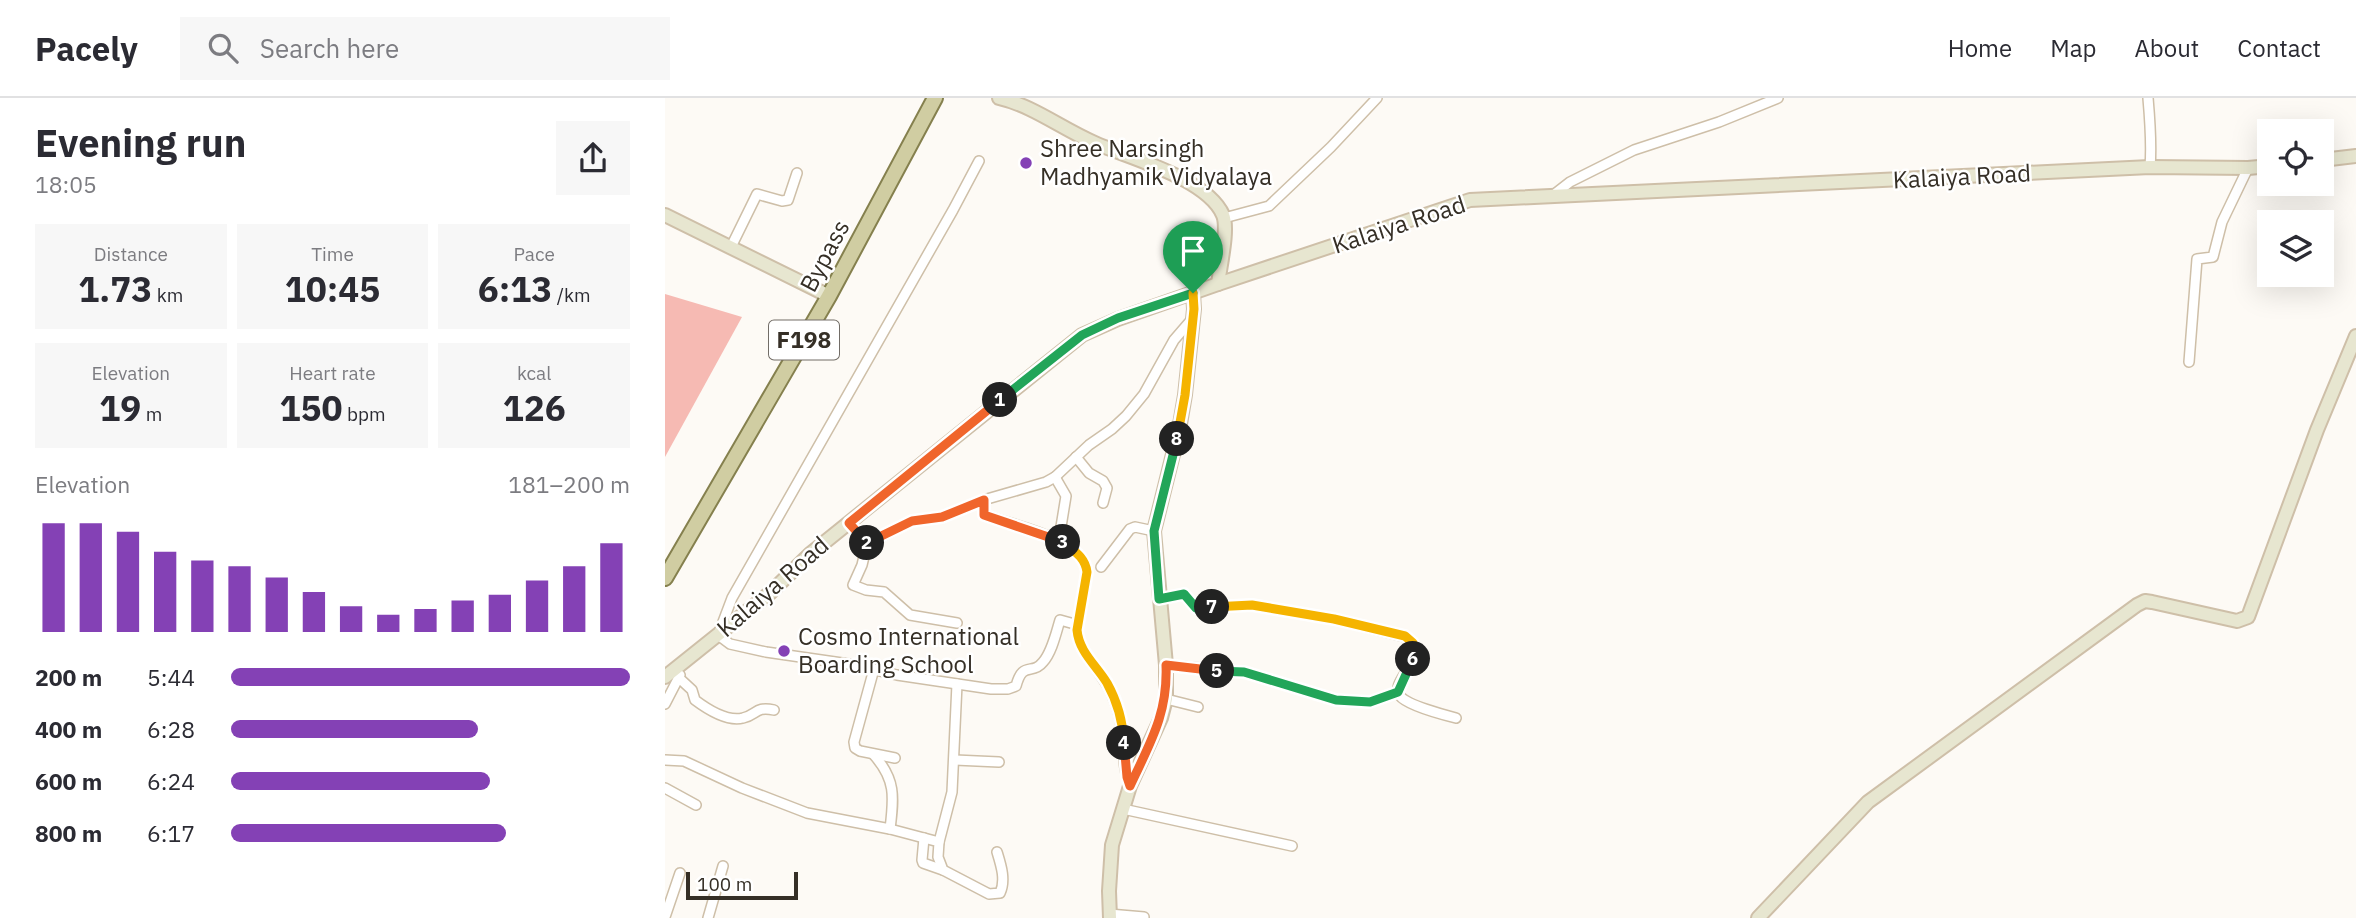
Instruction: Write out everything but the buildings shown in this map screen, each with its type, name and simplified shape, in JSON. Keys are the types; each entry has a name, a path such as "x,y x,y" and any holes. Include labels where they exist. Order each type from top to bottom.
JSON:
{"main road":[{"name":"Bypass","path":"665,578 829,296 935,98"},
{"path":"999,98 1016,100 1094,143 1166,170 1217,205 1224,218 1218,284"},
{"path":"2334,159 2356,156"},
{"name":"Kalaiya Road","path":"665,677 770,593 810,554 1082,335 1118,318 1470,200 2150,167 2257,167"},
{"path":"665,215 829,296"},
{"path":"1110,916 1112,845 1130,786 1161,719 1166,699 1166,665 1154,531 1179,430 1193,318 1193,293"},
{"path":"1758,918 1868,802 2145,601 2237,621 2248,617 2317,430 2356,337"}],"street":[{"path":"1224,218 1269,206 1331,147 1377,98"},
{"path":"1550,197 1570,183 1634,150 1719,122 1778,98"},
{"path":"2148,98 2152,141 2150,167"},
{"path":"979,161 732,598 718,635 730,644 766,652 991,689 1012,688 1023,670 1041,666 1061,620 1078,625"},
{"path":"2189,362 2197,260 2213,257 2222,222 2248,168"},
{"path":"731,247 757,194 782,201 788,200 797,173"},
{"path":"957,623 909,615 884,592 853,585 867,544 912,521 942,517 1055,477 1126,416 1143,394 1174,340 1193,318"},
{"path":"1076,457 1089,473 1103,481 1107,488 1103,503"},
{"path":"1055,477 1066,496 1059,540"},
{"path":"984,500 984,515 1059,540 1083,557 1087,572 1078,638 1081,647 1107,684 1118,711 1130,786"},
{"path":"849,523 867,544"},
{"path":"1101,567 1130,529 1135,527 1154,531"},
{"path":"1159,599 1184,594 1196,608 1252,605 1334,619 1405,636 1413,643 1414,650 1398,692 1370,702 1336,700 1244,672 1166,665"},
{"path":"665,704 686,660"},
{"path":"874,669 853,742 855,748 860,751 895,758"},
{"path":"679,678 692,690 695,700 714,713 738,719 745,718 758,709 774,710"},
{"path":"943,870 938,857 939,842 952,792 957,684"},
{"path":"1398,692 1400,697 1425,709 1456,718"},
{"path":"1166,699 1198,707"},
{"path":"873,754 890,779 893,804 890,829"},
{"path":"665,760 684,761 742,788 807,813 890,829 939,842"},
{"path":"955,760 999,762"},
{"path":"665,788 696,805"},
{"path":"1123,809 1292,846"},
{"path":"924,838 923,863 943,870 989,894 1000,893 1003,886 997,852"},
{"path":"708,918 723,866"},
{"path":"665,917 680,873"},
{"path":"1110,916 1144,917"}],"shaded area":[{"path":"665,294 742,317 665,457"}],"place":[{"name":"Shree Narsingh Madhyamik Vidyalaya","path":"1026,163"},
{"name":"Cosmo International Boarding School","path":"784,651"}],"route":[{"path":"1193,293 1194,309 1185,395 1154,531 1159,599 1184,594 1196,608 1252,605 1355,623 1405,636 1413,643 1413,658 1398,692 1370,702 1336,700 1244,672 1166,665 1166,699 1161,719 1130,786 1118,711 1107,684 1081,647 1078,638 1087,572 1083,557 1059,540 984,515 984,500 942,517 912,521 867,544 849,523 1082,335 1118,318 1193,293"}]}
